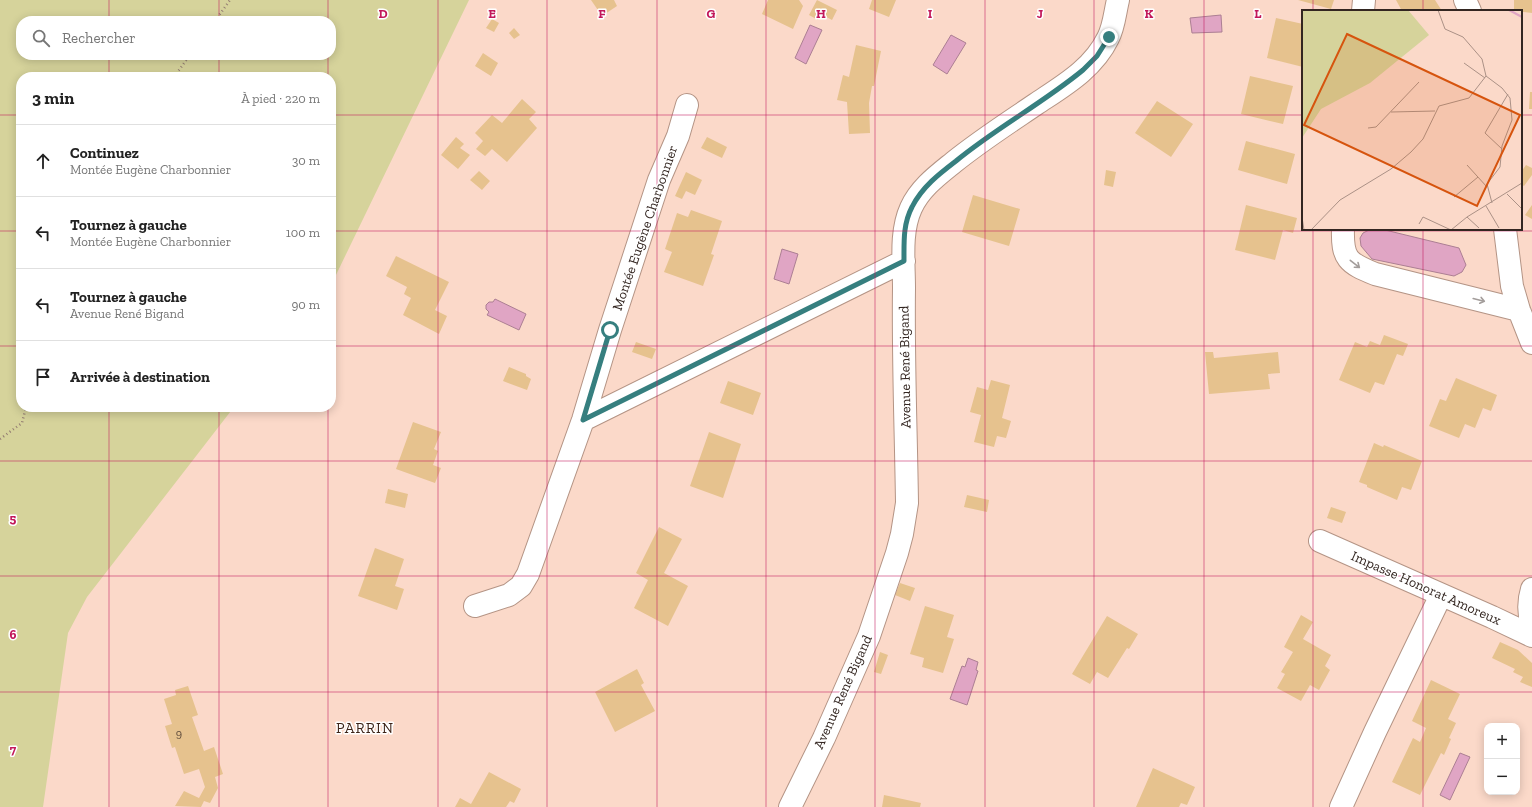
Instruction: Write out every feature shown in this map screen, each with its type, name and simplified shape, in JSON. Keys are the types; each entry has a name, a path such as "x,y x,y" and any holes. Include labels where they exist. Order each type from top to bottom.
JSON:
{"street":[{"name":"Avenue René Bigand","path":"790,807 824,738 869,636 902,534 907,503 904,261 905,225 911,208 918,195 933,179 972,148 1075,78 1091,63 1109,37 1118,0"},
{"path":"1363,10 1364,0"},
{"path":"1464,0 1469,10"},
{"name":"Montée Eugène Charbonnier","path":"475,606 509,595 522,586 528,574 583,420 656,187 678,136 686,105"},
{"path":"1343,230 1343,245 1348,257 1360,268 1375,274 1519,310"},
{"path":"1505,230 1512,286 1519,310 1532,343"},
{"path":"583,420 904,261"},
{"name":"Impasse Honorat Amoreux","path":"1320,541 1532,636"},
{"path":"1532,589 1529,608 1532,625"},
{"path":"1341,807 1375,732 1441,595"}],"path":[{"path":"219,16 230,0"},
{"path":"178,72 186,60"},
{"path":"0,439 22,423 25,412"}],"shaded area":[{"path":"0,0 469,0 336,275 336,72 16,72 16,412 230,412 87,597 68,633 43,807 0,807"},
{"path":"1221,15 1222,32 1192,33 1190,18"},
{"path":"810,25 822,30 806,64 795,58"},
{"path":"951,35 966,43 947,74 933,65"},
{"path":"1369,230 1385,230 1459,248 1466,265 1462,272 1454,276 1372,259 1361,246 1360,238 1363,233"},
{"path":"782,249 798,254 789,284 774,279"},
{"path":"495,299 526,314 519,330 487,315 489,312 486,309 486,305 489,302 493,302"},
{"path":"968,658 978,662 976,670 978,671 967,705 950,699 962,666 965,667"},
{"path":"1460,753 1470,757 1450,800 1440,795"}],"building":[{"path":"591,0 614,0 617,6 602,16"},
{"path":"768,0 799,0 803,6 793,29 762,14"},
{"path":"817,0 837,10 832,20 821,14 818,20 809,15"},
{"path":"872,0 896,0 889,17 869,9"},
{"path":"1298,0 1334,0 1331,9"},
{"path":"1396,0 1435,0 1441,10 1401,10"},
{"path":"1514,0 1532,0 1532,13 1522,12 1522,10 1514,10"},
{"path":"1276,18 1302,24 1302,67 1267,58"},
{"path":"492,19 499,23 494,32 486,28"},
{"path":"514,28 520,35 514,39 509,33"},
{"path":"856,45 881,51 869,103 870,133 849,134 847,102 837,100 843,75 849,77"},
{"path":"483,53 498,63 491,76 475,66"},
{"path":"1250,76 1293,86 1283,124 1241,114"},
{"path":"1530,92 1532,92 1532,109 1529,109"},
{"path":"522,99 536,112 529,119 537,128 507,162 492,149 485,156 476,149 483,141 475,133 492,115 502,123"},
{"path":"1157,101 1193,124 1171,157 1135,133"},
{"path":"456,137 464,144 460,148 470,155 458,169 441,155"},
{"path":"707,137 727,147 722,158 701,148"},
{"path":"1246,141 1295,154 1287,184 1238,170"},
{"path":"1526,165 1532,168 1532,175 1524,186 1522,185 1522,171"},
{"path":"1106,170 1116,172 1113,187 1104,185"},
{"path":"479,171 490,181 482,190 470,180"},
{"path":"686,172 702,180 695,195 686,191 682,199 675,196"},
{"path":"973,195 1020,209 1009,246 962,232"},
{"path":"1246,205 1297,218 1293,233 1283,230 1275,260 1235,250"},
{"path":"1532,205 1532,219 1525,215"},
{"path":"691,210 722,221 711,254 714,255 703,286 664,272 672,252 665,249 677,213 688,217"},
{"path":"396,256 449,282 435,310 447,316 439,334 403,315 411,298 404,294 407,287 386,276"},
{"path":"1384,335 1408,344 1403,356 1397,354 1384,385 1375,382 1370,393 1339,380 1355,342 1367,347 1370,341 1380,345"},
{"path":"636,342 656,349 652,359 632,352"},
{"path":"1205,352 1213,352 1214,358 1278,352 1280,373 1268,374 1270,389 1209,394"},
{"path":"509,367 526,374 526,376 531,379 527,390 503,381"},
{"path":"1456,378 1497,395 1491,411 1483,408 1475,428 1465,424 1459,438 1429,426 1440,399 1446,401"},
{"path":"991,380 1010,385 1002,418 1011,421 1006,438 997,436 994,447 974,442 981,415 970,412 977,387 988,390"},
{"path":"728,381 761,393 753,415 720,403"},
{"path":"413,422 441,432 434,449 438,451 433,465 441,468 435,483 396,469"},
{"path":"709,432 741,444 723,498 690,486"},
{"path":"1374,443 1383,447 1384,445 1422,461 1411,490 1402,487 1397,500 1359,482"},
{"path":"388,489 408,494 405,508 385,503"},
{"path":"967,495 989,500 987,512 964,507"},
{"path":"1331,507 1346,512 1342,523 1327,518"},
{"path":"659,527 682,539 664,573 688,586 668,626 634,608 648,580 636,573"},
{"path":"375,548 404,559 395,586 404,589 397,610 358,596"},
{"path":"900,583 915,588 910,601 895,595"},
{"path":"925,606 954,615 947,637 954,639 943,673 922,667 924,658 910,654"},
{"path":"1301,615 1313,622 1303,639 1331,655 1325,666 1330,670 1319,690 1310,685 1301,701 1277,688 1285,674 1281,672 1293,652 1284,647"},
{"path":"1107,616 1138,634 1129,649 1127,648 1108,678 1097,672 1090,684 1072,674"},
{"path":"1500,642 1518,650 1532,663 1532,687 1520,682 1523,677 1513,672 1515,669 1492,658"},
{"path":"880,652 888,655 881,674 874,672"},
{"path":"637,669 644,683 641,685 655,711 615,732 595,692"},
{"path":"1431,680 1460,694 1448,719 1456,723 1449,738 1451,739 1444,755 1441,753 1420,795 1392,782 1413,738 1420,742 1426,728 1412,721"},
{"path":"188,686 198,715 192,717 204,751 214,747 223,774 215,777 218,788 210,803 204,801 201,807 175,806 184,791 199,798 205,787 199,769 184,774 175,747 172,748 165,726 172,724 164,699 176,695 175,690"},
{"path":"1153,768 1195,787 1187,805 1181,803 1179,807 1136,807"},
{"path":"489,772 521,789 514,803 510,801 506,807 455,807 460,798 471,804"},
{"path":"884,795 921,803 920,807 882,807"}],"district":[{"name":"PARRIN","path":"365,728"}],"route":[{"path":"610,330 583,420 904,261 905,225 911,208 918,195 933,179 972,148 1075,78 1097,56 1109,37"}]}
